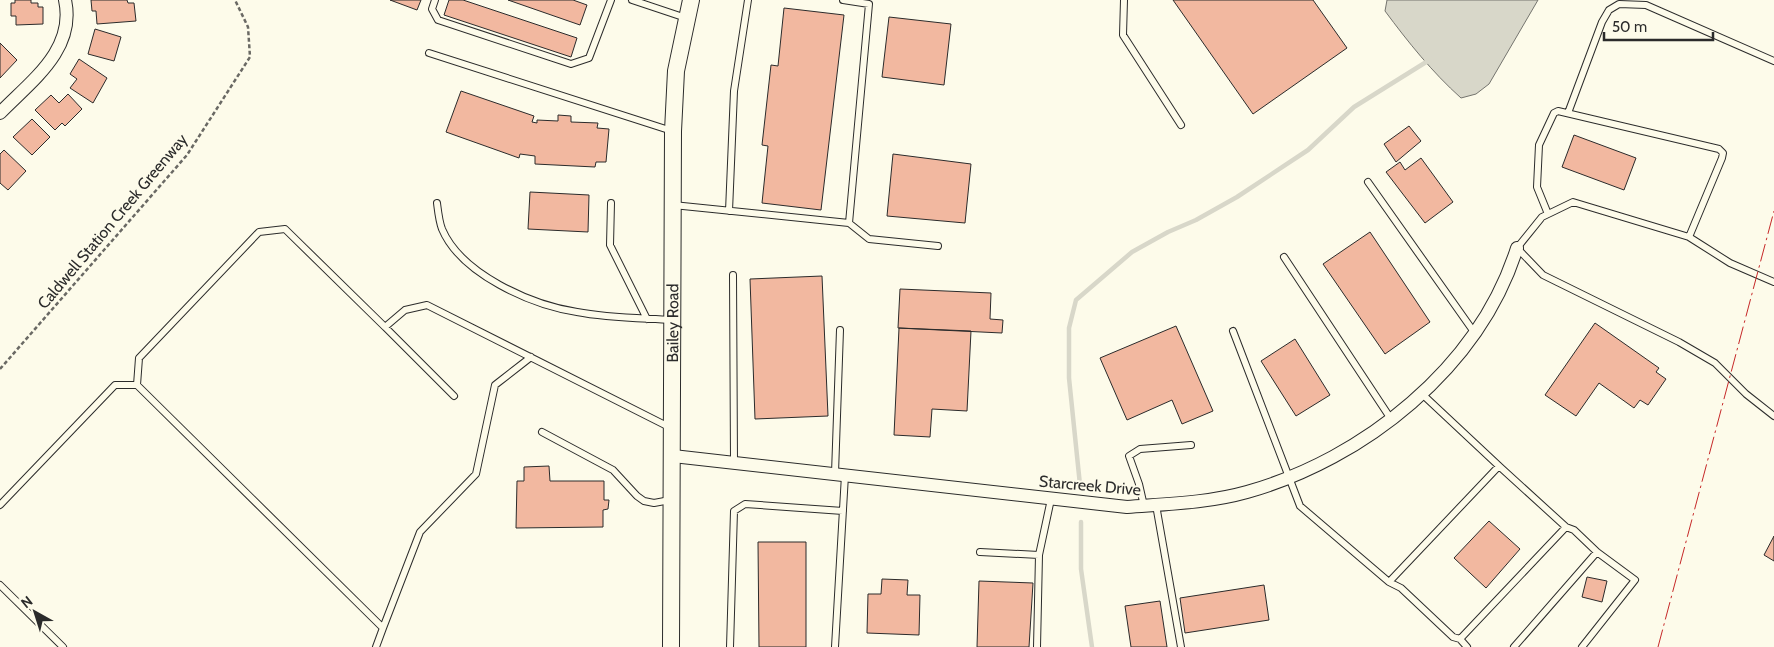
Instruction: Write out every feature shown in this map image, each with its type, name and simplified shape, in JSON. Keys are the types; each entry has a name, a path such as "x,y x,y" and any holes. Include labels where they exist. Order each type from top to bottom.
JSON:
{"street":[{"path":"0,113 53,59 62,45 67,28 68,12 65,0"},
{"name":"Bailey Road","path":"671,647 673,131 676,72 691,0"},
{"name":"Starcreek Drive","path":"673,456 1126,507 1192,502 1246,493 1322,464 1391,419 1421,393 1443,372 1474,332 1502,285 1517,248"}],"lane":[{"path":"435,0 432,9 438,20 571,64 589,58 611,0"},
{"path":"632,0 686,18"},
{"path":"730,211 734,91 748,0"},
{"path":"842,0 871,2 849,223"},
{"path":"1124,0 1123,35 1181,125"},
{"path":"1568,113 1602,22 1609,10 1619,4 1646,5 1774,61"},
{"path":"430,53 673,131"},
{"path":"1548,214 1537,188 1539,146 1554,113 1558,111 1720,149 1723,153 1722,158 1689,237"},
{"path":"1368,182 1474,332"},
{"path":"1774,282 1730,263 1689,237 1573,202 1542,217 1517,248 1543,275 1679,342 1715,363 1746,394 1774,416"},
{"path":"437,203 442,228 452,246 468,264 493,281 533,300 575,312 673,320"},
{"path":"611,203 610,245 648,319"},
{"path":"673,205 849,223 869,240 938,246"},
{"path":"137,385 139,358 259,232 285,229 454,396"},
{"path":"1284,257 1391,419"},
{"path":"733,275 734,462"},
{"path":"385,327 405,310 427,305 672,428"},
{"path":"835,647 843,511 840,474 840,330"},
{"path":"1233,331 1300,506 1389,582 1401,588 1453,637 1460,639 1467,647"},
{"path":"376,647 420,532 476,474 495,385 531,357"},
{"path":"0,505 115,385 137,385 383,628"},
{"path":"1421,393 1566,527 1574,530 1598,552 1635,580 1582,647"},
{"path":"542,432 606,465 644,501 654,503 671,500"},
{"path":"1181,647 1150,505 1129,456 1140,449 1191,445"},
{"path":"1389,582 1499,466"},
{"path":"1036,647 1039,555 1051,499"},
{"path":"730,647 734,511 745,504 843,511"},
{"path":"1460,639 1566,527"},
{"path":"980,552 1039,555"},
{"path":"1514,647 1598,552"},
{"path":"0,585 63,647"}],"path":[{"name":"Caldwell Station Creek Greenway","path":"0,369 188,155 250,57 248,27 235,0"}],"shaded area":[{"path":"1387,0 1538,0 1489,84 1476,94 1461,98 1430,67 1394,23 1385,11"}],"building":[{"path":"15,0 31,0 31,3 38,3 38,7 43,7 43,24 16,25 16,16 11,16 11,3 15,3"},
{"path":"91,0 127,0 128,3 134,3 136,21 97,24 96,11 92,11"},
{"path":"390,0 421,0 417,10"},
{"path":"449,0 463,0 577,38 571,57 444,15"},
{"path":"508,0 573,0 587,5 580,25"},
{"path":"1173,0 1313,0 1347,48 1253,114"},
{"path":"784,8 844,15 821,210 762,203 768,146 762,145 771,65 778,66"},
{"path":"889,17 951,24 944,85 882,77"},
{"path":"95,29 121,37 114,61 88,54"},
{"path":"0,43 17,60 0,78"},
{"path":"79,59 107,78 93,103 70,88 77,79 70,74"},
{"path":"461,91 534,116 532,122 537,123 537,120 558,121 558,115 571,116 571,122 598,123 597,128 609,129 606,162 596,162 595,167 535,164 535,156 520,154 519,158 446,132"},
{"path":"68,94 82,109 65,126 62,123 55,130 35,110 51,95 59,103"},
{"path":"32,119 50,137 32,155 13,137"},
{"path":"1409,126 1421,141 1396,162 1384,144"},
{"path":"1574,135 1636,158 1624,190 1562,167"},
{"path":"4,150 26,171 8,190 0,183 0,154"},
{"path":"893,154 971,164 965,223 887,216"},
{"path":"1421,158 1453,202 1425,223 1386,172 1400,162 1405,170"},
{"path":"530,192 589,195 588,232 528,229"},
{"path":"1370,232 1430,322 1385,354 1323,264"},
{"path":"822,276 828,416 755,419 750,279"},
{"path":"900,289 991,293 990,319 1003,320 1002,333 898,328"},
{"path":"1595,323 1659,368 1656,372 1666,379 1648,405 1640,400 1634,408 1599,383 1576,416 1545,395"},
{"path":"1176,326 1213,411 1182,424 1172,400 1127,420 1100,358"},
{"path":"899,328 971,331 967,411 932,409 930,437 894,435"},
{"path":"1295,339 1330,395 1296,416 1261,361"},
{"path":"549,466 550,481 604,481 604,500 609,500 608,509 603,510 603,527 516,528 517,481 524,481 524,467"},
{"path":"1489,521 1520,549 1486,588 1454,558"},
{"path":"1774,536 1774,561 1764,555"},
{"path":"758,542 806,542 806,647 759,647"},
{"path":"1587,577 1607,581 1602,602 1582,597"},
{"path":"882,579 908,580 907,595 920,595 919,635 867,633 868,594 881,594"},
{"path":"979,581 1033,583 1029,647 977,647"},
{"path":"1264,585 1269,620 1185,633 1180,598"},
{"path":"1160,601 1167,647 1131,647 1125,606"}],"waterway":[{"path":"1080,485 1069,378 1069,328 1076,300 1132,252 1237,197 1308,150 1354,107 1431,59"},
{"path":"1081,522 1081,569 1092,647"}],"power":[{"path":"1658,647 1774,211"}]}
